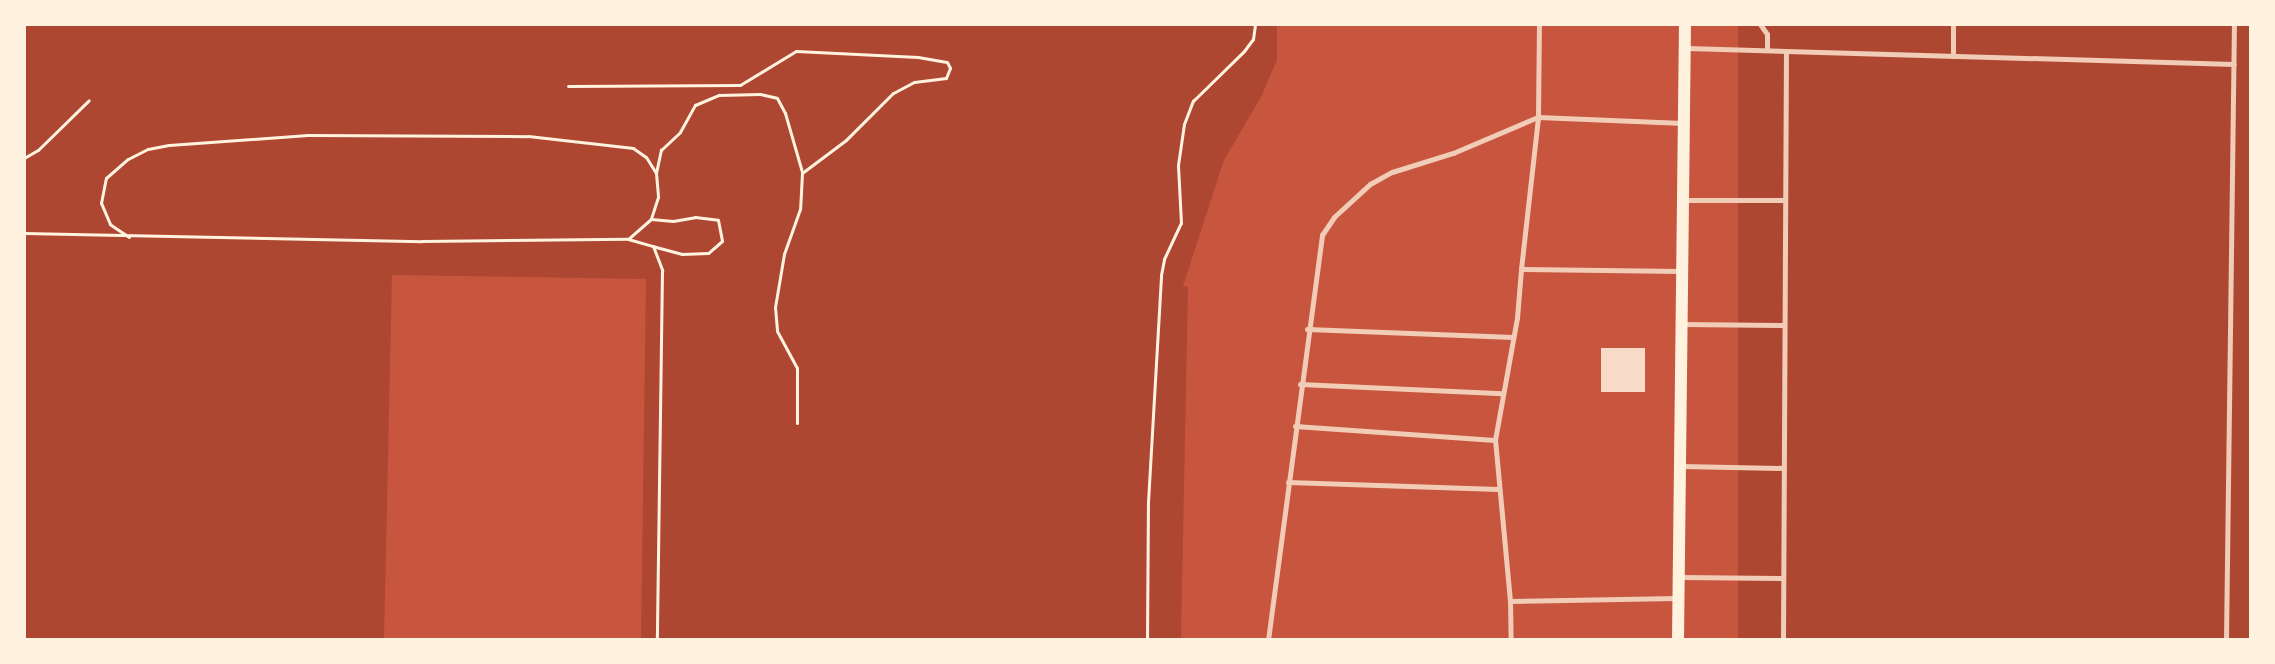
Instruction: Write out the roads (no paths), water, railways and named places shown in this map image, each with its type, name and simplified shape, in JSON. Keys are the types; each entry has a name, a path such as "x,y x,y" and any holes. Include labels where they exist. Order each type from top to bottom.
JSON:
{"main road":[{"path":"1678,640 1685,24"}],"lane":[{"path":"1511,640 1495,440 1513,337 1538,117 1539,24"},
{"path":"1760,24 1767,34 1767,50"},
{"path":"1953,24 1953,56"},
{"path":"2226,640 2234,24"},
{"path":"1685,48 2234,64"},
{"path":"1783,640 1786,51"},
{"path":"1268,640 1307,329 1322,235 1351,199 1392,172 1453,153 1538,117 1684,123"},
{"path":"1683,200 1785,200"},
{"path":"1521,269 1682,271"},
{"path":"1682,324 1784,325"},
{"path":"1307,329 1513,337"},
{"path":"1300,384 1502,393"},
{"path":"1295,426 1495,440"},
{"path":"1680,466 1784,468"},
{"path":"1288,482 1498,489"},
{"path":"1679,577 1783,578"},
{"path":"1510,601 1678,598"}]}
